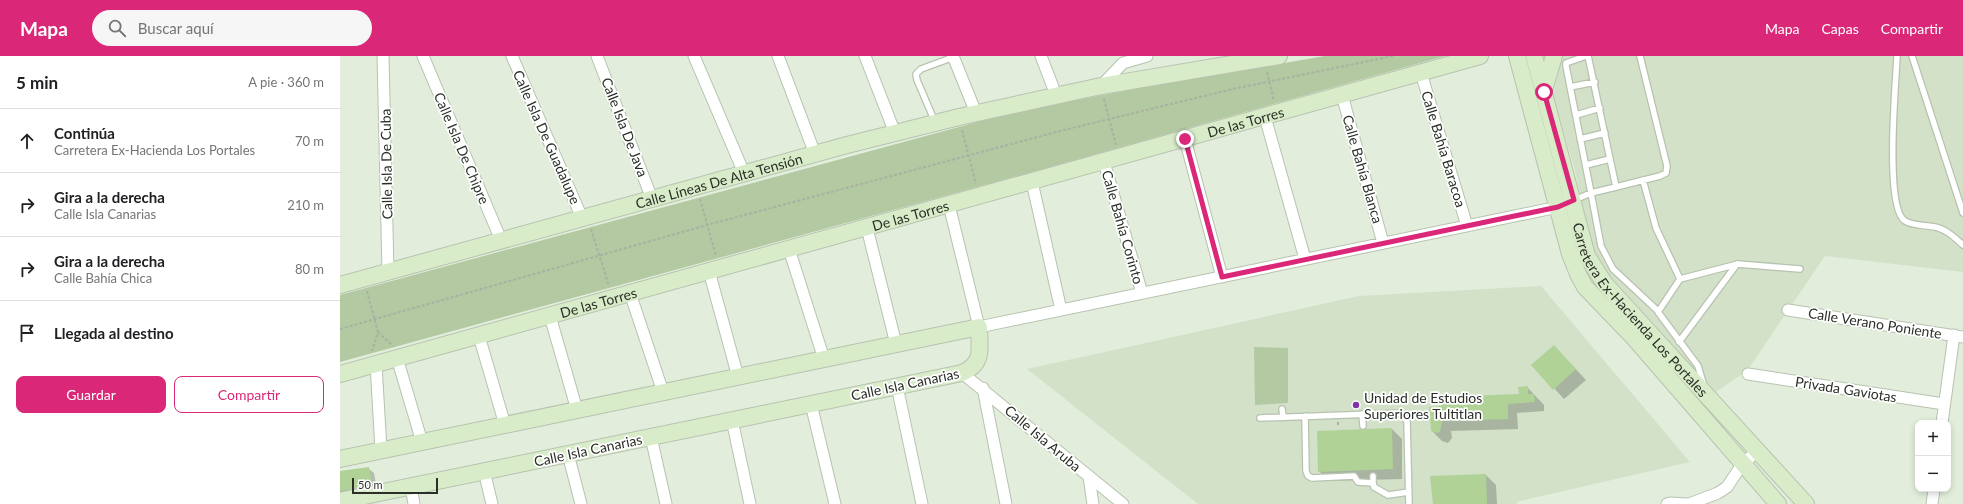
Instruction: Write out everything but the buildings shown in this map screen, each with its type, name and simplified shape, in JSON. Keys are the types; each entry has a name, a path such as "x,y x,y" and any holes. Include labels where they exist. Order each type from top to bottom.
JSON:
{"main road":[{"name":"De las Torres","path":"340,374 979,197 1480,56"},
{"name":"Carretera Ex-Hacienda Los Portales","path":"1517,56 1570,254 1585,287 1635,339 1778,504"},
{"name":"Carretera Ex-Hacienda Los Portales","path":"1534,56 1574,200 1587,256 1601,279 1806,504"},
{"path":"1544,92 1554,56"},
{"name":"Calle Líneas De Alta Tensión","path":"340,285 696,186 959,117 1101,86 1272,58"},
{"path":"340,459 979,327"},
{"name":"Calle Isla Canarias","path":"340,501 380,498 411,486 962,373 973,368 976,364 979,355 979,327"},
{"path":"1729,448 1743,434"}],"street":[{"name":"Calle Isla De Cuba","path":"383,56 388,272"},
{"name":"Calle Isla De Chipre","path":"423,56 501,240"},
{"name":"Calle Isla De Guadalupe","path":"512,56 585,217"},
{"name":"Calle Isla De Java","path":"597,56 652,199"},
{"path":"694,56 744,173"},
{"path":"778,56 815,154"},
{"path":"865,56 895,133"},
{"path":"1041,56 1056,95"},
{"path":"1101,86 1122,59 1147,56"},
{"path":"954,57 976,113"},
{"name":"Calle Bahía Baracoa","path":"1421,73 1466,226"},
{"name":"Calle Bahía Blanca","path":"1342,95 1383,243"},
{"path":"1271,115 1304,259"},
{"path":"1185,139 1222,277"},
{"name":"Calle Bahía Corinto","path":"1104,162 1142,293"},
{"path":"1032,182 1061,310"},
{"path":"949,205 979,327 1558,207 1574,200"},
{"path":"867,228 896,344"},
{"path":"789,249 824,359"},
{"path":"714,270 738,376"},
{"path":"630,293 663,392"},
{"name":"Calle Verano Poniente","path":"1788,310 1958,336"},
{"path":"550,316 577,410"},
{"path":"479,336 505,425"},
{"path":"1942,420 1944,404 1958,336"},
{"path":"397,358 422,442"},
{"path":"376,364 381,450"},
{"name":"Calle Isla Aruba","path":"962,373 983,388 1123,504"},
{"name":"Privada Gaviotas","path":"1748,374 1944,404"},
{"path":"896,386 922,504"},
{"path":"983,388 1006,504"},
{"path":"811,404 835,504"},
{"path":"732,420 750,504"},
{"path":"651,437 666,504"},
{"path":"1667,504 1688,504 1718,493 1727,487 1743,463 1758,451"},
{"path":"568,454 580,504"},
{"path":"484,471 492,504"},
{"path":"1089,477 1093,504"},
{"path":"411,486 414,504"},
{"path":"1932,504 1934,492"}],"lane":[{"path":"1616,187 1600,108 1587,56 1566,63 1601,246 1613,269 1658,311 1679,342 1698,366 1707,395"},
{"path":"1574,200 1591,193 1660,176 1666,172 1667,166 1640,56"},
{"path":"1897,56 1892,146 1893,172 1900,215 1905,221 1913,224 1936,227 1945,230 1963,245"},
{"path":"1912,56 1963,213"},
{"path":"935,123 917,80 916,74 921,69 954,57"},
{"path":"1570,87 1594,82"},
{"path":"1576,115 1600,108"},
{"path":"1580,140 1605,133"},
{"path":"1586,165 1610,159"},
{"path":"1643,180 1656,228 1680,279"},
{"path":"1658,311 1680,279 1738,264 1800,269"},
{"path":"1679,342 1738,264"},
{"path":"1282,409 1283,417"},
{"path":"1260,418 1400,413 1405,416 1408,421 1409,504"},
{"path":"1362,414 1363,426"},
{"path":"1306,416 1306,470 1308,476 1312,478 1354,476 1358,482 1373,483"},
{"path":"1373,476 1374,487 1388,495 1409,492"}],"path":[{"path":"340,330 707,226 969,155 1109,119 1269,82 1393,56"},
{"path":"1271,115 1269,82 1272,58"},
{"path":"1101,86 1119,157"},
{"path":"959,117 979,197"},
{"path":"696,186 707,226 714,270"},
{"path":"585,217 600,256 613,298"},
{"path":"364,278 378,332 372,351 376,364"},
{"path":"378,332 392,344 397,358"},
{"path":"1405,416 1426,414"}],"shaded area":[{"path":"1561,56 1963,56 1963,272 1825,256 1747,371 1714,393 1599,268 1590,240 1575,171 1553,95"},
{"name":"Unidad de Estudios Superiores Tultitlan","path":"1541,286 1690,462 1529,499 1517,502 1516,504 1198,504 1027,369 1359,296"}],"green space":[{"path":"1325,56 1445,56 1021,175 340,362 340,295 1014,112 1155,85"},
{"path":"1254,347 1288,348 1288,403 1255,405"}],"place":[{"name":"Unidad de Estudios Superiores Tultitlan","path":"1356,405"}],"route":[{"path":"1185,139 1222,277 1558,207 1574,200 1544,92"}]}
